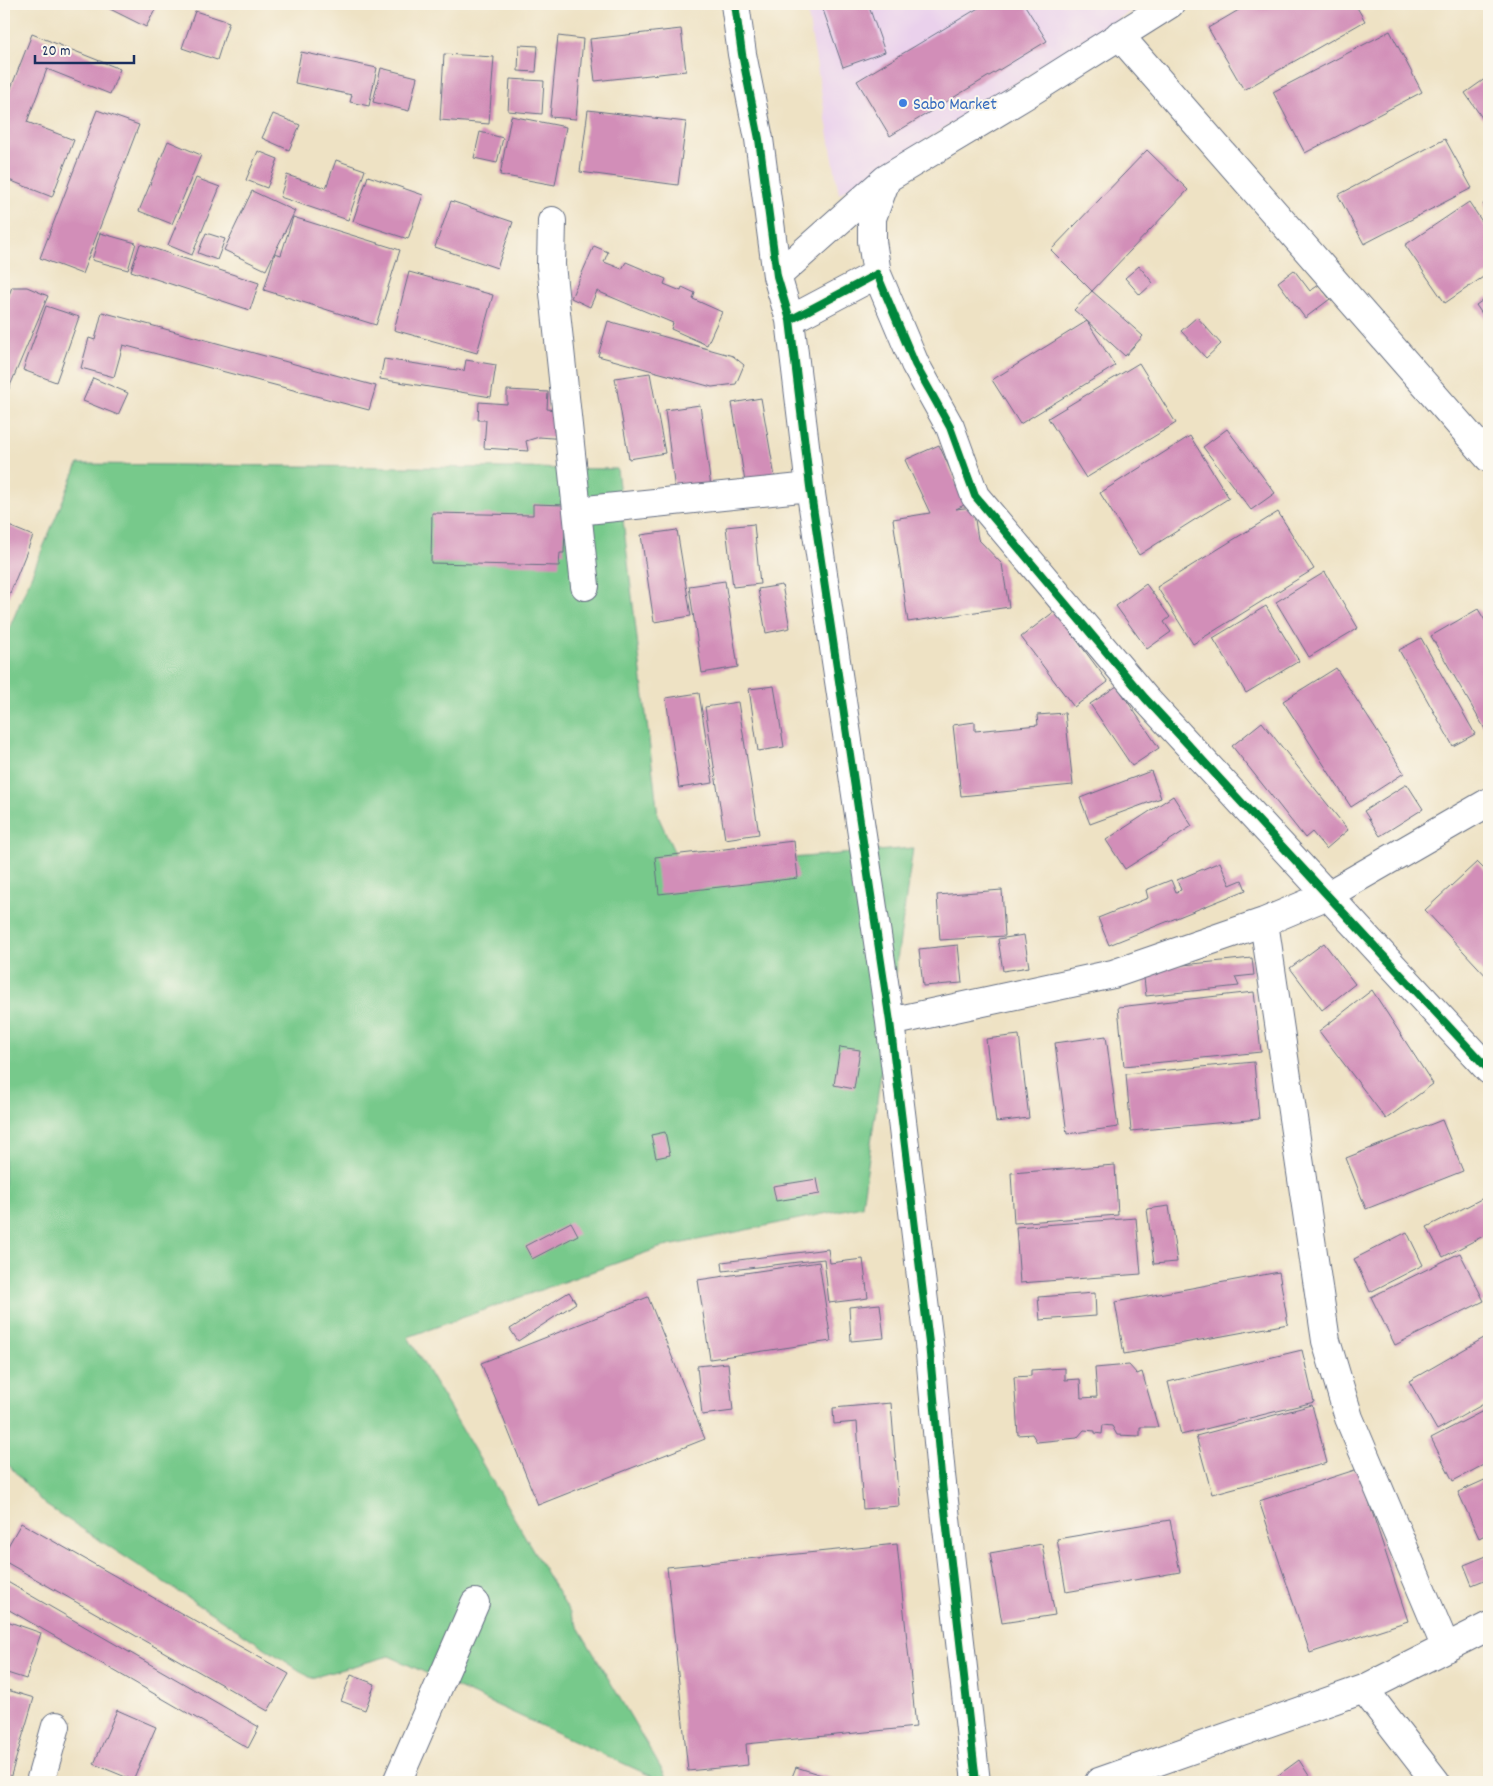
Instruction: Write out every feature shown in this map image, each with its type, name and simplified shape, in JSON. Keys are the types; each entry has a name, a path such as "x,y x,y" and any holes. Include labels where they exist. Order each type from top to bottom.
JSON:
{"street":[{"path":"735,4 758,139 777,276 790,320 810,487 890,1022 929,1343 941,1475 976,1782"},
{"path":"777,276 886,179 1024,96 1170,4"},
{"path":"1119,35 1489,458"},
{"path":"886,179 872,218 872,241 877,274 915,364 950,428 976,496 1144,698 1489,1070"},
{"path":"552,221 551,266 585,586"},
{"path":"790,320 877,274"},
{"path":"577,512 810,487"},
{"path":"890,1022 1113,974 1264,922 1328,895 1489,802"},
{"path":"1264,922 1326,1341 1349,1418 1446,1648"},
{"path":"397,1782 475,1602"},
{"path":"1099,1782 1364,1689 1489,1626"},
{"path":"1364,1689 1436,1782"},
{"path":"40,1782 56,1726"}],"shaded area":[{"name":"Sabo Market","path":"806,4 1142,4 839,194"}],"green space":[{"path":"78,464 617,469 658,816 681,867 913,848 862,1206 659,1248 408,1337 669,1782 664,1782 389,1656 311,1678 44,1504 4,1460 4,641"}],"building":[{"path":"100,4 153,4 157,6 146,27"},
{"path":"821,4 868,4 885,52 843,67"},
{"path":"985,4 1024,4 1047,41 890,136 857,81"},
{"path":"1249,4 1355,4 1365,21 1244,90 1208,28"},
{"path":"195,11 229,22 217,60 182,48"},
{"path":"681,29 686,71 595,81 590,39"},
{"path":"1390,31 1422,92 1305,153 1273,92"},
{"path":"32,34 120,69 110,94 47,69 27,122 74,140 52,197 4,178 4,106"},
{"path":"558,36 583,39 576,119 550,117"},
{"path":"519,45 538,46 536,72 518,71"},
{"path":"301,52 377,68 369,106 350,102 352,95 295,83"},
{"path":"444,54 494,57 489,124 440,120"},
{"path":"381,68 417,77 409,111 373,102"},
{"path":"1489,76 1489,128 1465,93"},
{"path":"510,79 544,81 542,114 508,111"},
{"path":"97,110 139,125 82,274 40,258"},
{"path":"588,110 686,122 678,185 580,172"},
{"path":"273,114 300,125 289,150 262,138"},
{"path":"511,116 566,127 555,185 500,175"},
{"path":"480,132 503,138 497,163 474,158"},
{"path":"1445,139 1472,188 1364,244 1338,195"},
{"path":"168,141 201,155 172,224 139,211"},
{"path":"1147,150 1188,190 1092,291 1051,250"},
{"path":"258,151 278,159 267,188 246,180"},
{"path":"336,160 365,170 348,220 280,197 287,175 326,188"},
{"path":"368,176 423,195 408,239 353,221"},
{"path":"196,178 220,187 192,255 168,245"},
{"path":"252,191 295,211 266,270 224,250"},
{"path":"1489,200 1489,213 1483,204"},
{"path":"451,201 513,222 497,268 435,247"},
{"path":"1469,202 1489,232 1489,273 1445,303 1405,245"},
{"path":"293,217 400,250 376,325 264,290 275,253 281,255"},
{"path":"100,233 136,243 128,270 92,260"},
{"path":"206,233 225,239 217,260 198,253"},
{"path":"140,244 259,283 250,310 131,271"},
{"path":"594,246 608,252 604,262 622,269 626,262 666,279 664,284 681,291 682,287 695,293 693,299 722,312 707,345 671,329 673,323 597,291 590,307 571,298"},
{"path":"1139,266 1153,283 1140,295 1125,278"},
{"path":"1294,270 1310,291 1319,285 1330,299 1305,318 1278,282"},
{"path":"409,272 493,295 477,353 394,330"},
{"path":"12,287 27,287 48,296 4,400 4,298 7,300"},
{"path":"1092,291 1143,336 1125,356 1074,310"},
{"path":"1489,296 1489,324 1476,305"},
{"path":"46,306 79,317 56,382 23,370"},
{"path":"102,312 376,386 369,410 123,345 114,377 81,368 89,338 95,340"},
{"path":"1197,317 1221,344 1206,358 1181,331"},
{"path":"608,321 733,356 744,365 736,384 712,387 598,356"},
{"path":"1087,321 1115,366 1020,424 992,380"},
{"path":"384,359 464,371 466,360 496,365 491,397 380,379"},
{"path":"1139,363 1176,423 1086,478 1048,418"},
{"path":"650,373 665,453 629,459 615,378"},
{"path":"93,378 128,393 118,415 83,401"},
{"path":"507,390 548,392 547,409 555,410 554,432 566,433 566,439 539,437 526,441 528,451 484,448 486,420 478,420 479,402 507,404"},
{"path":"761,398 776,483 746,488 732,403"},
{"path":"700,405 711,487 675,491 665,410"},
{"path":"1227,429 1275,493 1251,510 1203,447"},
{"path":"1190,436 1229,498 1139,555 1100,493"},
{"path":"939,445 966,504 956,509 973,507 978,539 1002,564 1009,607 908,622 893,519 930,513 905,460"},
{"path":"533,504 566,505 564,553 560,553 559,566 431,563 432,513 533,515"},
{"path":"1278,512 1314,569 1193,644 1157,587"},
{"path":"4,524 33,536 4,608"},
{"path":"754,524 760,584 733,587 726,527"},
{"path":"677,530 691,616 654,622 641,535"},
{"path":"1325,572 1358,628 1309,657 1276,602"},
{"path":"725,581 738,667 702,673 689,586"},
{"path":"1146,584 1170,617 1164,622 1171,632 1147,649 1116,606"},
{"path":"782,585 790,628 766,633 758,589"},
{"path":"1266,606 1299,661 1246,693 1213,638"},
{"path":"1478,609 1489,627 1489,729 1486,731 1431,636"},
{"path":"1055,611 1108,682 1074,707 1021,637"},
{"path":"1421,638 1475,734 1453,746 1399,650"},
{"path":"1336,668 1404,773 1351,807 1283,701"},
{"path":"774,686 784,747 758,751 749,689"},
{"path":"1117,686 1159,748 1132,766 1090,704"},
{"path":"699,693 713,783 679,788 666,698"},
{"path":"738,702 759,834 725,839 705,707"},
{"path":"1065,713 1073,785 961,796 953,725 975,722 975,731 1038,725 1037,715"},
{"path":"1262,722 1348,830 1326,849 1312,832 1305,838 1232,746"},
{"path":"1151,771 1161,798 1090,824 1080,798"},
{"path":"1407,784 1423,809 1380,836 1364,811"},
{"path":"1173,796 1192,826 1125,869 1106,840"},
{"path":"794,841 798,878 659,894 655,857"},
{"path":"1220,862 1230,885 1242,880 1246,890 1109,945 1098,918 1148,898 1146,890 1171,880 1176,892 1181,890 1177,880"},
{"path":"1477,862 1489,874 1489,979 1425,910"},
{"path":"1002,890 1005,936 940,940 937,895"},
{"path":"1024,935 1029,967 1003,971 998,939"},
{"path":"1324,943 1355,984 1322,1010 1290,968"},
{"path":"958,945 962,983 923,986 919,949"},
{"path":"1252,958 1254,975 1235,977 1239,986 1146,996 1143,969"},
{"path":"1372,990 1433,1084 1386,1119 1319,1031"},
{"path":"1254,992 1261,1052 1124,1066 1118,1007"},
{"path":"1019,1035 1029,1118 996,1122 986,1039"},
{"path":"1106,1036 1118,1127 1067,1134 1055,1043"},
{"path":"840,1047 860,1050 854,1089 834,1085"},
{"path":"1254,1062 1259,1119 1131,1131 1126,1074"},
{"path":"1442,1120 1463,1171 1366,1209 1346,1158"},
{"path":"665,1132 670,1155 656,1158 651,1135"},
{"path":"1115,1165 1118,1215 1014,1223 1011,1173"},
{"path":"817,1179 820,1194 776,1201 773,1186"},
{"path":"1489,1195 1489,1233 1443,1257 1427,1227"},
{"path":"1169,1206 1177,1262 1154,1264 1147,1209"},
{"path":"1136,1218 1141,1274 1020,1283 1016,1227"},
{"path":"571,1222 578,1235 532,1259 525,1246"},
{"path":"1407,1232 1423,1265 1370,1292 1354,1259"},
{"path":"828,1249 830,1263 863,1259 868,1298 829,1303 824,1259 723,1271 722,1262"},
{"path":"1460,1253 1484,1301 1395,1345 1371,1297"},
{"path":"819,1262 831,1341 710,1359 698,1280"},
{"path":"1279,1272 1288,1324 1124,1354 1115,1302"},
{"path":"569,1292 576,1303 518,1341 510,1329"},
{"path":"1095,1293 1096,1316 1040,1320 1038,1297"},
{"path":"648,1297 705,1439 538,1505 481,1363"},
{"path":"880,1304 884,1338 851,1341 849,1307"},
{"path":"1489,1335 1489,1401 1437,1430 1409,1381"},
{"path":"1302,1350 1314,1402 1181,1435 1168,1382"},
{"path":"728,1363 733,1411 702,1415 697,1366"},
{"path":"1129,1365 1137,1374 1142,1372 1158,1427 1140,1427 1140,1436 1117,1435 1112,1426 1103,1425 1102,1434 1084,1430 1077,1438 1037,1442 1032,1434 1018,1435 1014,1377 1031,1376 1031,1370 1065,1368 1065,1380 1080,1379 1081,1398 1097,1397 1095,1368"},
{"path":"891,1403 899,1506 863,1509 857,1422 834,1424 833,1408"},
{"path":"1312,1405 1327,1463 1212,1494 1196,1436"},
{"path":"1489,1408 1489,1462 1453,1481 1431,1438"},
{"path":"1358,1469 1408,1621 1310,1653 1259,1501"},
{"path":"1489,1478 1489,1533 1479,1538 1458,1492"},
{"path":"1170,1520 1180,1572 1066,1592 1057,1539"},
{"path":"21,1523 289,1674 268,1711 4,1561 4,1553"},
{"path":"897,1544 916,1727 746,1744 748,1765 688,1771 667,1567"},
{"path":"1042,1544 1055,1615 1002,1623 990,1553"},
{"path":"1489,1555 1489,1578 1472,1585 1464,1565"},
{"path":"4,1580 259,1727 248,1748 4,1607"},
{"path":"4,1620 41,1633 26,1679 4,1672"},
{"path":"351,1675 375,1684 365,1710 341,1701"},
{"path":"4,1689 34,1698 9,1782 4,1782"},
{"path":"117,1710 156,1727 133,1780 94,1764"},
{"path":"1299,1760 1313,1782 1269,1782"},
{"path":"796,1767 834,1779 833,1782 790,1782"}],"cycle path":[{"path":"735,4 742,54 759,139 777,276 790,320 810,487 890,1022 929,1343 941,1475 976,1782"},
{"path":"790,320 877,274 915,364 950,427 975,496 1145,698 1489,1070"}],"place":[{"name":"Sabo Market","path":"903,103"}]}
